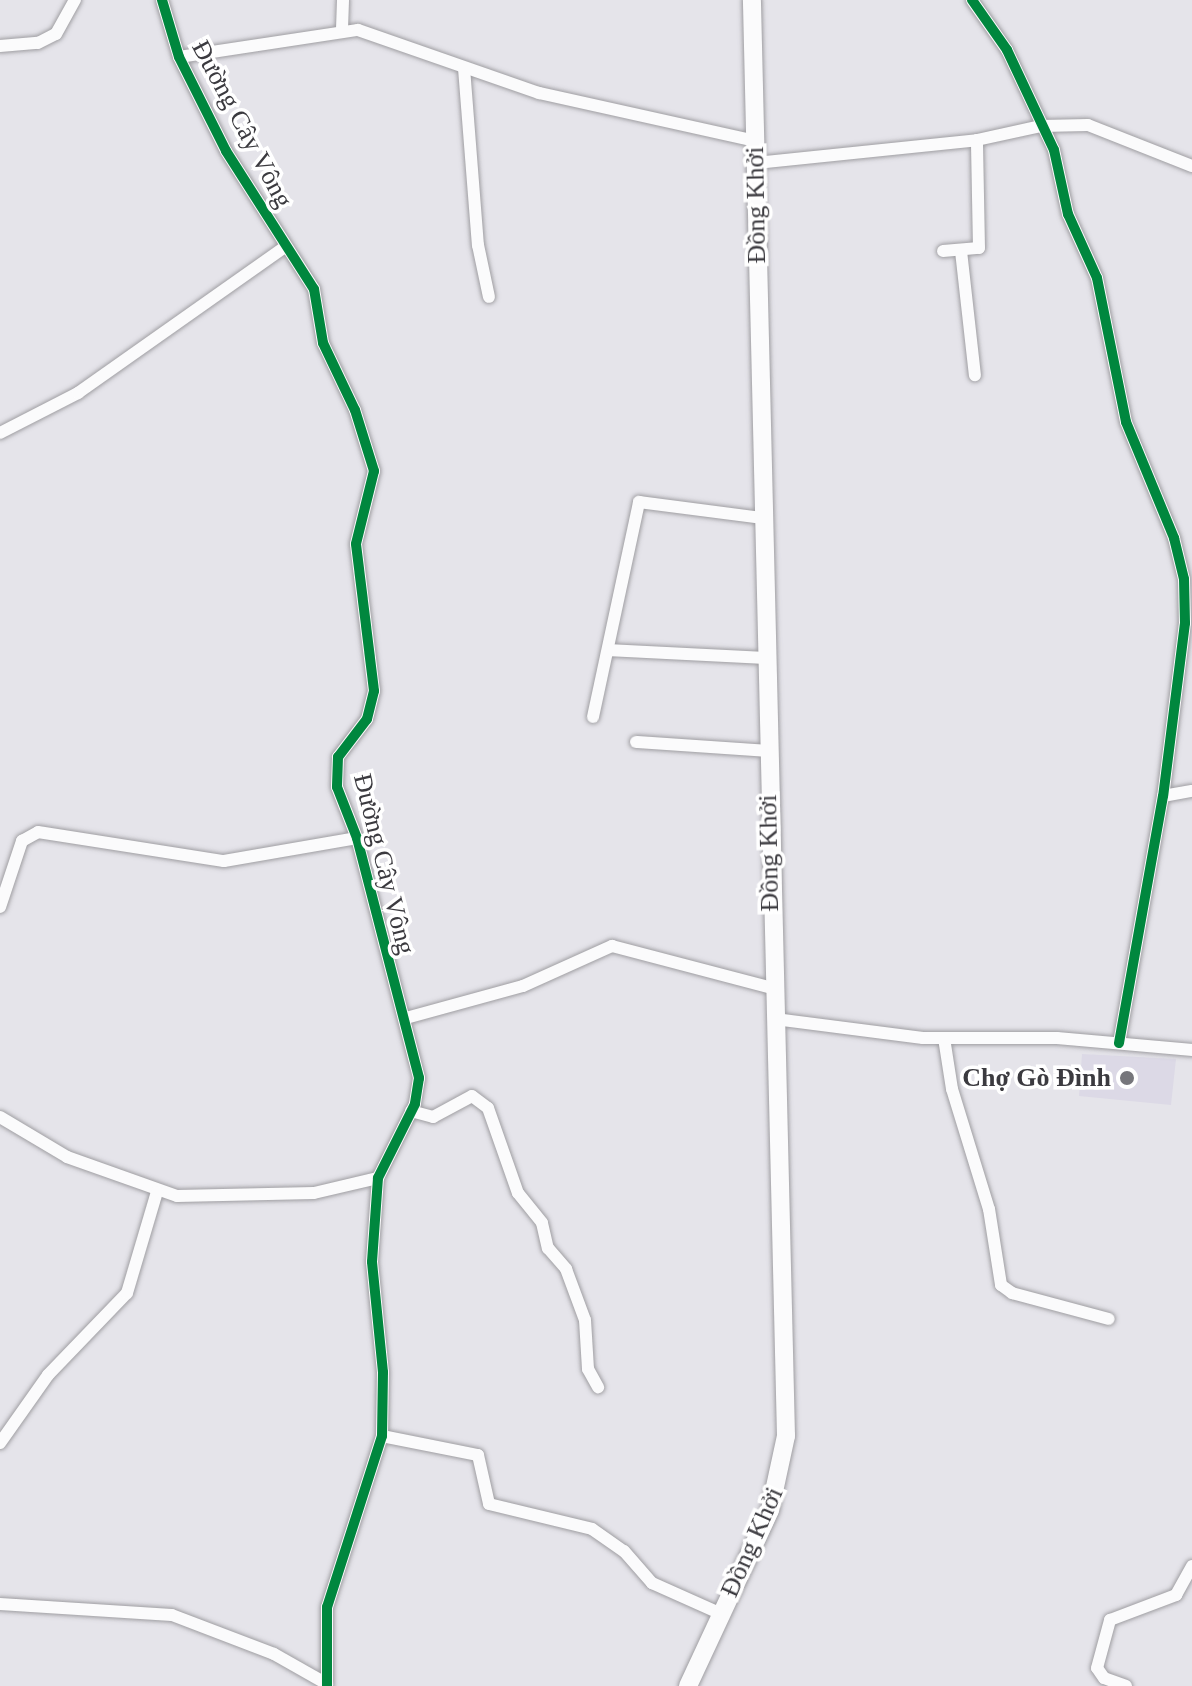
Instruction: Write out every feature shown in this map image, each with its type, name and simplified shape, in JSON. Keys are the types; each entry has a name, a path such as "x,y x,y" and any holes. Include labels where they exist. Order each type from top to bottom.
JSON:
{"main road":[{"name":"Đồng Khởi","path":"688,1686 719,1613 758,1540 784,1464 752,0"}],"street":[{"path":"0,46 38,43 56,34 75,0"},
{"name":"Đường Cây Vông","path":"162,0 179,57 243,183 314,289 323,343 355,410 374,471 356,544 374,691 367,719 338,757 336,772 357,838 395,994 406,1018 419,1078 411,1111 378,1178 372,1262 383,1372 382,1436 327,1607 327,1685"},
{"path":"342,29 343,0"},
{"path":"972,0 1007,50 1056,160 1068,214 1097,278 1126,422 1182,570 1185,623 1163,796 1119,1043"},
{"path":"179,57 342,29 374,33 539,93 755,141"},
{"path":"464,68 478,245 489,297"},
{"path":"756,163 977,140 1041,126 1108,130 1192,166"},
{"path":"943,251 979,248 977,140"},
{"path":"0,433 78,393 285,247"},
{"path":"961,251 975,375"},
{"path":"593,717 639,502 763,518"},
{"path":"608,650 765,658"},
{"path":"636,742 767,751"},
{"path":"1163,796 1192,791"},
{"path":"0,907 22,841 38,832 224,861 357,838"},
{"path":"406,1018 523,986 612,946 772,988"},
{"path":"775,1019 944,1038 1119,1043 1192,1050"},
{"path":"944,1038 952,1089 989,1209 1001,1285 1005,1291 1109,1319"},
{"path":"411,1111 433,1117 472,1096 488,1108 518,1193 542,1223 548,1248 566,1269 585,1320 588,1369 598,1387"},
{"path":"0,1117 67,1157 157,1192 247,1198 314,1193 378,1178"},
{"path":"0,1443 48,1375 127,1293 157,1192"},
{"path":"382,1436 478,1455 489,1504 592,1529 624,1551 652,1583 719,1613"},
{"path":"1126,1686 1104,1678 1097,1668 1110,1620 1176,1595 1192,1566"},
{"path":"0,1604 172,1615 274,1654 327,1685"}],"shaded area":[{"name":"Chợ Gò Đình","path":"1082,1054 1176,1059 1171,1105 1079,1096"}],"cycle path":[{"path":"162,0 179,57 226,151 314,289 323,343 355,410 374,471 356,544 374,691 367,719 338,757 337,787 357,838 419,1078 415,1104 378,1178 372,1262 383,1372 382,1436 327,1607 327,1686"},
{"path":"972,0 1007,50 1054,150 1068,214 1097,278 1126,422 1174,538 1184,579 1185,623 1163,796 1119,1043"}],"place":[{"name":"Chợ Gò Đình","path":"1127,1078"}]}
